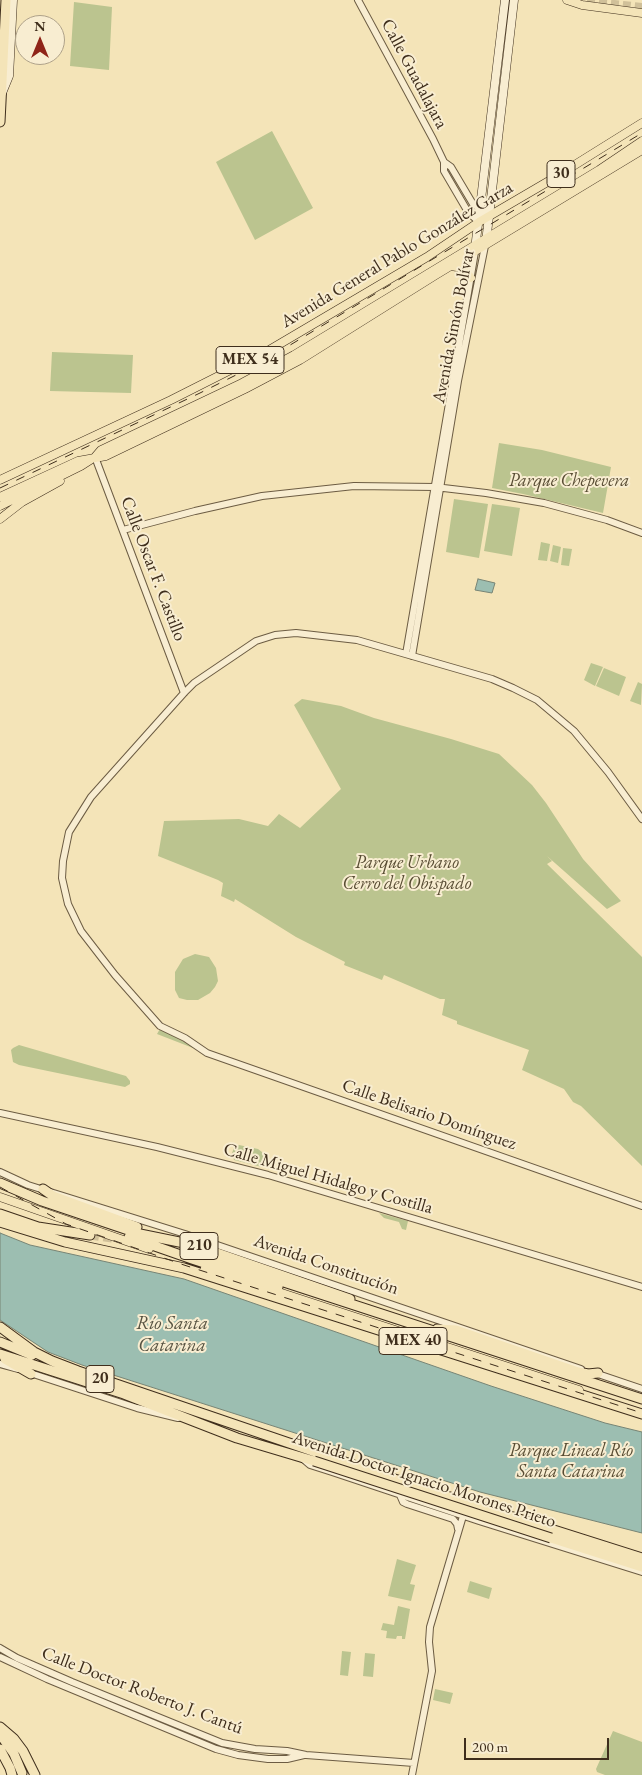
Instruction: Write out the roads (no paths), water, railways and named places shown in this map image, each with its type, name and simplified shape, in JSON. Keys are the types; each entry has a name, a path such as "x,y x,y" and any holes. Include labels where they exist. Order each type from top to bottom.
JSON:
{"highway":[{"path":"0,122 6,0"},
{"name":"210","path":"0,1183 42,1201 133,1232 194,1245 313,1284 383,1311 396,1319"},
{"path":"0,1189 201,1262 331,1303 354,1306"},
{"path":"43,1189 53,1196 167,1239"},
{"path":"0,1214 56,1231 90,1235"},
{"path":"0,1221 22,1222"},
{"name":"MEX 40","path":"0,1221 22,1230 66,1242 184,1268 642,1414"},
{"name":"Avenida Constitución","path":"198,1254 642,1399"},
{"name":"Avenida Doctor Ignacio Morones Prieto","path":"0,1327 34,1352 52,1361 208,1416 642,1558"},
{"path":"429,1329 456,1330 578,1372 598,1373"},
{"path":"0,1342 52,1361"},
{"path":"0,1355 124,1394"},
{"name":"20","path":"0,1355 31,1374"},
{"name":"Avenida Doctor Ignacio Morones Prieto","path":"124,1394 208,1416"},
{"name":"Avenida Doctor Ignacio Morones Prieto","path":"124,1394 237,1438 642,1567"},
{"path":"464,1516 469,1511 474,1510 523,1520"},
{"path":"0,1727 14,1739 23,1751 35,1775"},
{"path":"0,1734 14,1754 22,1773"},
{"path":"0,1749 12,1775"}],"main road":[{"path":"1,95 9,76 13,0"},
{"name":"Avenida Simón Bolívar","path":"475,248 505,0"},
{"name":"Avenida Simón Bolívar","path":"485,246 514,0"},
{"path":"567,0 582,5 642,13"},
{"path":"582,0 587,1"},
{"name":"Avenida General Pablo González Garza","path":"0,480 171,400 266,352 427,256 479,222 642,123"},
{"name":"Avenida General Pablo González Garza","path":"614,164 642,141"},
{"name":"Avenida General Pablo González Garza","path":"96,459 101,450 225,392 294,355 475,248 485,246 614,164 642,150"},
{"name":"Avenida General Pablo González Garza","path":"0,497 78,460 96,459 106,456 245,389 300,360 450,267 487,238 601,172"},
{"path":"450,267 458,266 463,268 471,278"},
{"path":"0,506 26,496 96,459"},
{"path":"0,473 9,475"},
{"path":"9,492 26,496"},
{"path":"0,519 26,496"},
{"path":"0,1197 256,1286 511,1366 642,1410"}],"street":[{"name":"Calle Guadalajara","path":"358,0 444,162 451,167 473,204 490,216"},
{"name":"Calle Guadalajara","path":"444,162 444,171 468,212 479,222"},
{"name":"Avenida Simón Bolívar","path":"438,487 485,246"},
{"name":"Avenida Simón Bolívar","path":"409,655 438,487 475,248"},
{"name":"Calle Oscar F. Castillo","path":"96,459 184,693"},
{"path":"123,530 269,494 354,486 438,487 486,493 539,502 606,520 642,533"},
{"name":"Calle Belisario Domínguez","path":"642,819 608,772 574,731 537,700 492,679 357,640 296,632 275,635 256,641 194,683 184,693 91,797 69,832 65,848 62,878 68,904 81,931 115,975 160,1026 185,1038 206,1053 642,1206"},
{"name":"Calle Miguel Hidalgo y Costilla","path":"0,1113 157,1146 270,1175 642,1287"},
{"name":"Avenida Constitución","path":"0,1172 28,1185 192,1236 642,1389"},
{"path":"0,1364 31,1374"},
{"name":"20","path":"31,1374 151,1412 196,1423"},
{"name":"Avenida Doctor Ignacio Morones Prieto","path":"300,1457 310,1465 642,1572"},
{"path":"400,1495 403,1502 407,1504 453,1519 457,1524 458,1531"},
{"path":"412,1775 432,1670 430,1627 464,1516"},
{"path":"458,1531 466,1524 479,1521"},
{"name":"Calle Doctor Roberto J. Cantú","path":"0,1648 17,1658 72,1682 222,1743 306,1755 414,1763"},
{"name":"Calle Doctor Roberto J. Cantú","path":"0,1657 47,1679 216,1750 268,1759 288,1759 306,1755"}],"water":[{"path":"478,579 495,583 492,593 475,590"},
{"name":"Río Santa Catarina","path":"0,1233 30,1245 184,1279 491,1386 605,1423 642,1432 642,1533 480,1492 82,1365 48,1352 0,1320"}],"tunnel":[{"path":"587,1 642,7"},
{"path":"90,1235 112,1238"},
{"path":"166,1247 198,1254"}],"railway":[{"path":"0,488 262,362 642,133"},
{"path":"0,1187 66,1224 184,1265 642,1413"}],"park label":[{"name":"Parque Chepevera","path":"569,481"},
{"name":"Parque Urbano Cerro del Obispado","path":"407,873"},
{"name":"Parque Lineal Río Santa Catarina","path":"571,1461"}]}
